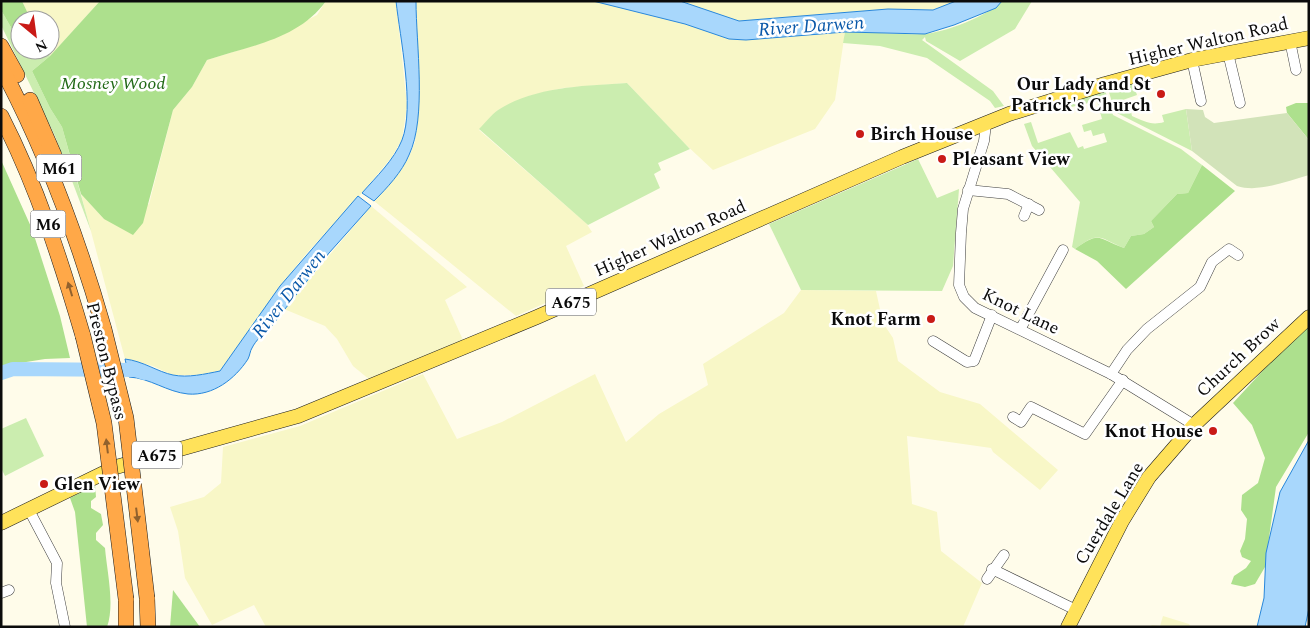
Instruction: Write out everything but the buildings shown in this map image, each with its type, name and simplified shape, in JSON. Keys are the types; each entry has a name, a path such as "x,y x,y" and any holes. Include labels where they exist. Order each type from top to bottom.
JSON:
{"highway":[{"name":"M61","path":"1,46 42,126 81,220 94,297"},
{"name":"M6","path":"1,66 62,197 94,297"},
{"name":"Preston Bypass","path":"1,116 42,207 63,266 83,336 104,423 126,599 126,627"},
{"name":"Preston Bypass","path":"94,297 126,418 148,598 148,627"}],"main road":[{"name":"Higher Walton Road","path":"1,523 116,467 298,416 537,317 902,158 986,124 1065,96 1192,60 1309,38"},
{"name":"Church Brow","path":"1194,425 1309,318"},
{"name":"Cuerdale Lane","path":"1068,627 1122,521 1149,477 1194,425"}],"street":[{"path":"1290,41 1296,70"},
{"path":"1228,52 1240,103"},
{"path":"1192,60 1201,100"},
{"name":"Knot Lane","path":"986,124 984,141 963,209 958,285 967,302 1123,380 1194,425"},
{"path":"968,190 1008,194 1039,210"},
{"path":"1024,216 1029,204"},
{"path":"1111,374 1127,350 1147,330 1200,287 1212,262 1228,249 1238,255"},
{"path":"1021,328 1063,250"},
{"path":"933,340 967,362 974,361 992,315"},
{"path":"1013,417 1021,422 1031,407 1085,434 1123,380"},
{"path":"29,510 57,563 56,583 64,627"},
{"path":"987,579 992,569 1004,555"},
{"path":"992,569 1076,610"}],"green space":[{"path":"1,1 22,1 26,10 10,10 10,26 1,10"},
{"path":"22,1 100,1 60,45 60,10 26,10"},
{"name":"Mosney Wood","path":"100,1 326,1 315,14 288,33 272,40 207,60 192,87 173,110 143,223 133,235 104,219 81,194 62,127 50,108 32,71 45,60 60,60 60,45"},
{"path":"326,1 396,1 407,106 402,139 392,157 280,286 220,371 199,375 172,375 153,366 125,359 81,194 104,219 149,204 173,110 192,87 207,60 262,43 317,15"},
{"path":"416,1 593,1 685,24 729,39 746,40 845,32 835,100 815,129 713,170 683,142 627,83 563,88 529,96 498,110 479,130 586,223 592,232 566,246 584,286 516,316 374,201 388,186 409,157 415,142 418,112"},
{"path":"680,1 956,1 933,10 888,9 739,21"},
{"path":"1002,1 1032,1 1015,29 960,61 926,41 925,37 922,40 993,91 1004,106 995,108 990,101 927,58 880,46 843,43 845,32 923,34 942,31 976,18"},
{"path":"1,10 10,26 10,44 1,25"},
{"path":"18,60 45,60 32,71 50,108 62,127 91,231 55,136"},
{"path":"627,83 690,149 658,163 661,170 654,174 660,188 588,225 479,129 498,110 528,96 561,89"},
{"path":"1133,83 1137,95 1120,101 1120,108 1115,107 1115,109 1124,113 1131,112 1132,116 1155,123 1164,122 1162,115 1186,109 1192,151 1115,112 1108,89"},
{"path":"1105,90 1113,115 1181,149 1202,165 1188,193 1177,194 1151,221 1154,227 1144,234 1131,236 1124,248 1104,239 1095,238 1090,239 1075,249 1072,247 1080,202 1032,146 1024,124 1031,122 1038,143 1070,132 1078,148 1083,146 1084,149 1107,142 1104,133 1093,136 1091,130 1084,132 1082,125 1102,119 1097,101 1067,108 1065,112 1061,103"},
{"path":"1296,103 1309,103 1309,140 1287,113 1286,107"},
{"path":"1186,109 1203,110 1205,117 1214,123 1287,113 1309,140 1309,175 1264,187 1246,188 1237,186 1192,151"},
{"path":"918,159 937,198 959,189 953,266 942,291 801,290 769,224"},
{"path":"1,160 32,229 60,316 70,358 45,359 1,366"},
{"path":"1202,165 1235,191 1126,289 1097,261 1075,249 1095,238 1104,239 1124,248 1131,236 1144,234 1154,227 1151,221 1177,194 1188,193"},
{"path":"371,206 467,287 445,300 463,340 370,380 353,366 337,339 325,326 284,309"},
{"path":"801,290 876,291 883,323 893,338 898,361 940,392 980,404 1058,470 1040,490 993,452 991,448 907,436 912,504 937,512 941,551 982,583 963,627 266,627 254,605 212,625 185,578 178,531 170,507 204,497 221,483 223,447 300,426 423,374 457,439 502,422 595,374 626,442 659,414 708,385 703,364 784,313"},
{"path":"1309,326 1309,432 1276,487 1265,567 1255,584 1245,587 1231,584 1234,576 1246,568 1251,561 1242,557 1240,551 1245,539 1247,519 1241,510 1242,495 1258,483 1265,458 1252,425 1233,403 1282,350"},
{"path":"26,418 44,456 5,476 1,468 1,429"},
{"path":"95,485 96,497 91,501 91,508 101,514 103,525 96,533 96,540 105,548 110,588 110,608 107,627 87,627 75,512 70,498"},
{"path":"173,590 200,627 170,627"},
{"path":"1163,616 1189,624 1191,627 1150,627 1152,625 1160,626"}],"water":[{"path":"396,1 416,1 419,80 418,121 406,161 394,180 374,201 362,193 399,147 406,126 407,91"},
{"name":"River Darwen","path":"593,1 680,1 739,21 888,9 933,10 956,1 1002,1 996,8 954,25 925,34 845,32 746,40 729,39 685,24"},
{"name":"River Darwen","path":"358,196 371,206 329,253 270,328 258,340 251,349 248,359 243,366 230,379 215,389 197,394 188,394 129,377 125,359 138,362 167,374 179,376 220,371 280,286"},
{"path":"1309,440 1309,608 1305,627 1257,627 1264,598 1266,553 1280,492"}],"waterway":[{"name":"River Darwen","path":"1,373 13,369 136,370 144,373"}],"place":[{"name":"Our Lady and St Patrick's Church","path":"1161,94"},
{"name":"Birch House","path":"860,134"},
{"name":"Pleasant View","path":"942,159"},
{"name":"Knot Farm","path":"931,319"},
{"name":"Knot House","path":"1213,431"},
{"name":"Glen View","path":"44,484"}]}
